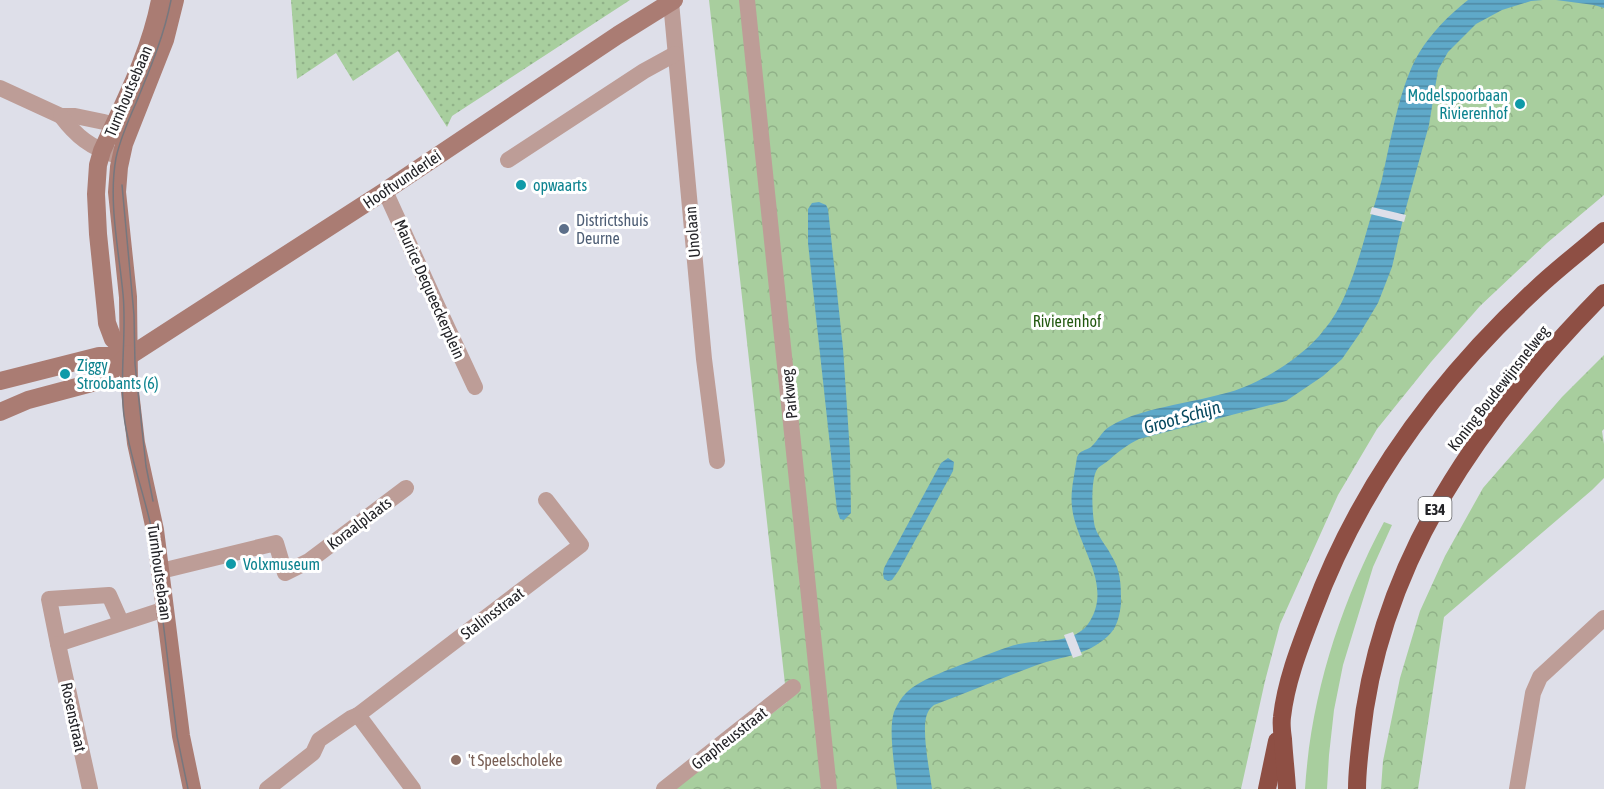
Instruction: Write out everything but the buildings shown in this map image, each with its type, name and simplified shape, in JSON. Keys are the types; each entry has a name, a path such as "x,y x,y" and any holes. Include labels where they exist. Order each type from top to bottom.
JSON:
{"highway":[{"path":"1267,789 1281,718 1299,647 1322,587 1358,512 1380,474 1436,396 1472,353 1536,288 1604,231"},
{"name":"Koning Boudewijnsnelweg","path":"1357,789 1363,718 1371,671 1405,569 1427,522 1462,466 1503,408 1567,331 1604,293"},
{"path":"1281,718 1287,789"}],"main road":[{"name":"Turnhoutsebaan","path":"160,0 122,128 117,192 128,297 129,383 136,444 154,522 181,736 192,789"},
{"name":"Turnhoutsebaan","path":"129,354 113,339 107,323 98,234 96,194 98,165 102,151 122,128 165,40 175,0"},
{"name":"Hooftvunderlei","path":"129,354 134,353 385,191 618,35 673,1"},
{"path":"0,381 99,356 129,354"},
{"path":"0,412 28,400 103,380 129,354"}],"street":[{"name":"Parkweg","path":"747,0 829,789"},
{"name":"Unolaan","path":"673,1 675,54 703,347 717,461"},
{"path":"508,160 644,71 675,54"},
{"path":"0,88 62,116 75,116 122,128"},
{"path":"62,116 70,128 92,147 121,157"},
{"name":"Maurice Dequeeckerplein","path":"385,191 475,387"},
{"name":"Koraalplaats","path":"160,571 276,543 285,573 309,561 406,488"},
{"name":"Stalinsstraat","path":"267,789 313,753 319,740 358,715 581,545 546,500"},
{"name":"Rosenstraat","path":"90,789 49,599 109,595 121,622"},
{"path":"58,644 165,609"},
{"path":"1517,789 1533,693 1540,677 1604,618"},
{"name":"Grapheusstraat","path":"664,789 793,687"},
{"path":"358,715 413,789"}],"green space":[{"path":"291,0 630,0 452,116 447,127 398,51 353,81 336,53 297,79"},
{"name":"Rivierenhof","path":"709,0 1604,0 1604,195 1547,243 1480,306 1377,429 1338,495 1280,624 1241,789 674,789 787,702"},
{"path":"1604,355 1604,429 1602,431 1604,478 1444,617 1418,789 1381,789 1383,761 1400,678 1420,611 1445,556 1483,488 1562,397"},
{"path":"1384,522 1392,525 1373,567 1343,665 1334,710 1327,789 1305,789 1314,719 1330,651 1354,586"}],"water":[{"name":"Groot Schijn","path":"1468,0 1543,0 1531,1 1502,10 1476,24 1448,52 1438,70 1429,125 1392,267 1378,303 1342,359 1323,376 1286,401 1139,439 1123,448 1098,468 1093,488 1095,527 1119,572 1121,608 1114,629 1100,643 1083,652 1037,665 934,705 928,712 925,728 932,789 897,789 892,750 892,720 896,707 906,693 949,669 1003,649 1019,644 1068,638 1084,629 1090,621 1096,607 1095,578 1072,507 1072,488 1077,457 1080,453 1091,447 1106,429 1124,419 1140,413 1230,392 1256,382 1294,359 1331,321 1348,289 1360,255 1382,179 1401,98 1412,67 1435,31"},
{"path":"1556,0 1604,0 1604,8 1594,5"},
{"path":"819,202 826,205 828,209 843,348 850,453 851,513 844,520 840,519 837,510 808,243 808,209 812,203"},
{"path":"948,458 954,462 953,471 899,570 892,580 884,579 884,568 941,463"}],"pier":[{"path":"1372,207 1406,215 1404,222 1370,214"},
{"path":"1073,632 1082,655 1073,658 1064,635"}],"tram line":[{"path":"171,0 156,52 120,144 116,158 113,191 124,309 122,386 124,416 129,445 152,531 177,736 188,789"},
{"path":"122,185 134,315 135,364 146,466 153,501"}],"place":[{"name":"Modelspoorbaan Rivierenhof","path":"1520,104"},
{"name":"opwaarts","path":"521,185"},
{"name":"Districtshuis Deurne","path":"564,229"},
{"name":"Ziggy Stroobants (6)","path":"65,374"},
{"name":"Volxmuseum","path":"231,564"},
{"name":"'t Speelscholeke","path":"456,760"}]}
